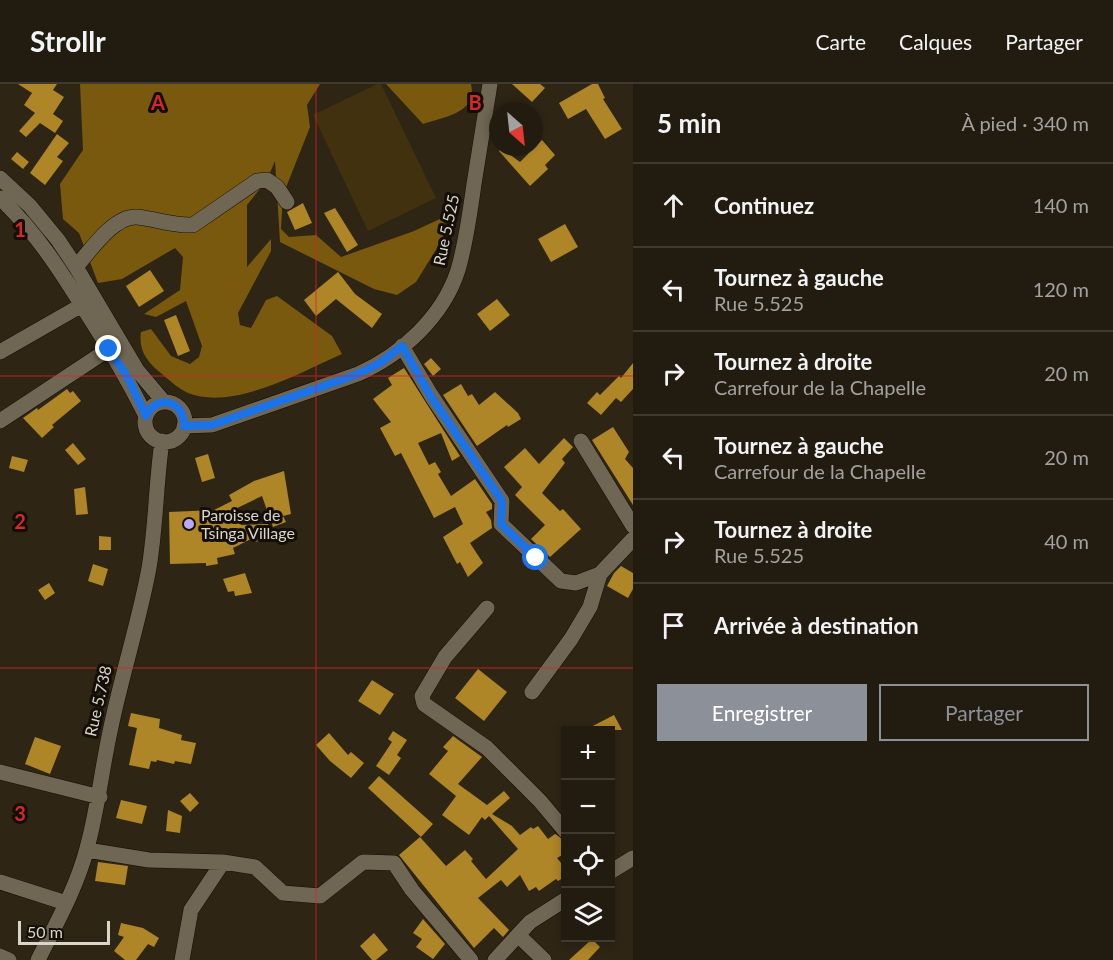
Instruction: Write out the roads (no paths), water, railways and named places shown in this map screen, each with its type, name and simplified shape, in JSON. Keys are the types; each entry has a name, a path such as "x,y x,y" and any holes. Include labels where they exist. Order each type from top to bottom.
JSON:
{"street":[{"name":"Rue 5.525","path":"184,426 212,425 358,374 380,363 429,320 450,288 457,272 469,217 490,84"},
{"path":"0,178 30,206 58,240 137,370 164,402 176,405 180,409 184,426 178,436 162,441 150,435 147,430 146,416 128,378 82,305 41,243 0,198"},
{"path":"76,267 115,224 126,218 136,217 181,226 193,225 245,188 267,180 277,188 287,202"},
{"path":"0,352 82,305"},
{"path":"402,346 430,395 502,501 501,524 561,581 576,583 600,574 633,539"},
{"path":"0,421 109,349"},
{"path":"146,416 153,407 164,402"},
{"name":"Rue 5.738","path":"38,960 77,877 87,850 100,797 105,751 123,673 140,614 149,566 162,441"},
{"path":"581,441 633,526"},
{"path":"532,692 571,639 590,607 600,574"},
{"path":"487,608 445,657 422,696 424,704 487,748 540,801 561,826"},
{"path":"0,772 100,797"},
{"path":"87,850 149,860 223,862 255,867 283,893 320,896 363,862 394,863 412,890 471,960"},
{"path":"615,869 633,858"},
{"path":"182,960 191,910 223,862"},
{"path":"0,882 66,903"},
{"path":"495,960 530,922 561,902"},
{"path":"518,935 544,960"},
{"path":"0,956 9,960"}],"place":[{"name":"Paroisse de Tsinga Village","path":"189,524"}]}
